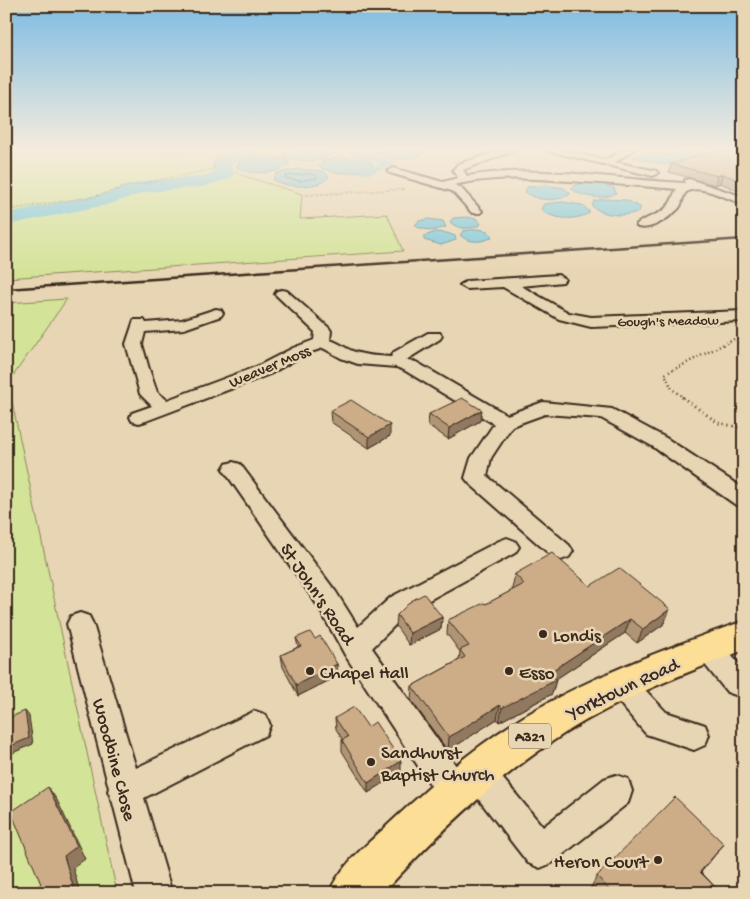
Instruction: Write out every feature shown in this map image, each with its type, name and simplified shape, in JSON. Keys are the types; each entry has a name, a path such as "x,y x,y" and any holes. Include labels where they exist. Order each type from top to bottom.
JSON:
{"main road":[{"name":"Yorktown Road","path":"352,893 467,783 504,754 552,721 622,685 708,648 744,635"}],"street":[{"path":"459,192 476,211"},
{"path":"642,225 659,217 675,205 676,198 681,192"},
{"path":"711,192 724,193 744,201"},
{"path":"467,285 558,279"},
{"name":"Gough's Meadow","path":"506,283 564,316 591,322 744,316"},
{"path":"282,294 324,331 322,343"},
{"path":"164,407 149,394 140,368 134,344 138,326 184,324 216,313"},
{"path":"397,362 400,354 434,336"},
{"name":"Weaver Moss","path":"139,418 264,370 299,351 322,343 334,346 347,355 364,360 397,362 410,366 505,422"},
{"path":"561,551 476,478 481,458 505,422 543,408 604,413 659,442 744,500"},
{"name":"St John's Road","path":"233,469 327,599 355,647 467,783"},
{"path":"355,647 400,604 507,547"},
{"name":"Woodbine Close","path":"80,624 124,791 154,893"},
{"path":"708,648 737,683 744,685"},
{"path":"622,685 657,724 694,735"},
{"path":"124,791 255,725"},
{"path":"467,783 540,851 616,792"}],"path":[{"path":"6,210 97,196 110,192"},
{"path":"306,195 348,192"},
{"path":"744,334 665,374 672,389 718,423 744,428"}],"green space":[{"path":"6,192 295,192 302,194 300,219 387,214 403,251 6,278"},
{"path":"67,299 8,383 117,893 6,893 6,303"}],"water":[{"path":"525,192 570,193 558,199 546,200"},
{"path":"577,192 616,193 606,197 594,197"},
{"path":"604,199 626,200 640,207 640,210 635,213 616,215 602,212 592,206 594,201"},
{"path":"562,202 582,205 589,213 584,216 564,218 551,215 541,209 544,204"},
{"path":"467,217 477,219 481,224 465,228 457,227 450,222 453,218"},
{"path":"428,219 443,221 446,227 432,231 415,225 419,221"},
{"path":"478,229 488,231 492,237 476,241 467,240 460,235 463,231"},
{"path":"436,232 455,236 456,240 441,245 424,240 424,236"}],"building":[{"path":"462,398 482,410 449,428 429,414"},
{"path":"351,400 390,425 369,437 330,411"},
{"path":"552,553 590,586 619,568 670,609 643,629 630,619 550,672 556,680 502,708 500,705 449,737 412,686 465,657 460,650 469,646 448,620 484,603 486,604 524,584 515,574"},
{"path":"424,594 442,617 410,633 397,615 411,601"},
{"name":"Chapel Hall","path":"310,632 315,639 320,636 337,664 296,685 281,655 301,646 296,638"},
{"name":"Sandhurst Baptist Church","path":"354,707 368,727 375,722 401,761 368,783 342,740 348,737 335,718"},
{"path":"25,711 29,738 6,748 6,719"},
{"path":"48,787 77,846 64,856 75,893 27,893 41,884 11,812"},
{"path":"675,797 724,844 700,872 721,893 612,893 597,876"}],"waterway":[{"path":"6,219 106,199 128,192"}],"railway":[{"path":"6,289 744,239"}],"place":[{"name":"Londis","path":"543,634"},
{"name":"Chapel Hall","path":"310,671"},
{"name":"Esso","path":"509,671"},
{"name":"Sandhurst Baptist Church","path":"371,762"},
{"name":"Heron Court","path":"658,860"}]}
